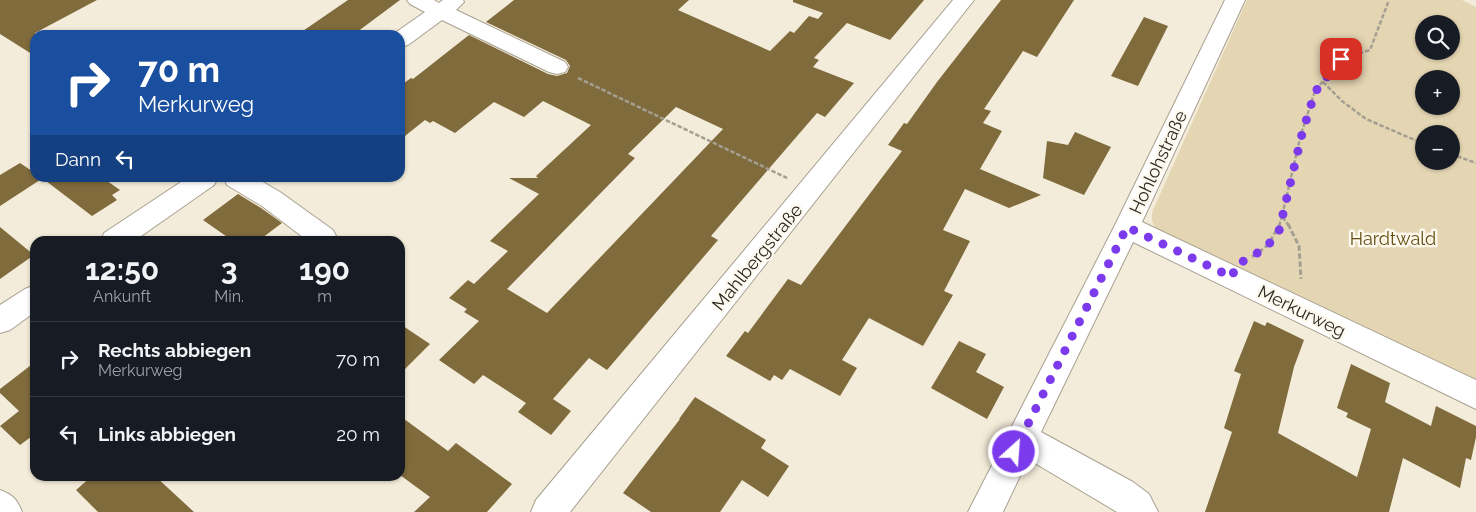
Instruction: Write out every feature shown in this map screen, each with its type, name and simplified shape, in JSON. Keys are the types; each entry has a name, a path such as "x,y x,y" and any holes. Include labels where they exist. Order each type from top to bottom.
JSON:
{"street":[{"path":"417,0 449,6 556,67"},
{"name":"Mahlbergstraße","path":"548,512 964,0"},
{"name":"Hohlohstraße","path":"985,512 1127,227 1234,0"},
{"path":"405,37 449,6"},
{"path":"121,236 199,182"},
{"path":"243,182 271,199 320,236"},
{"name":"Merkurweg","path":"1127,227 1476,395"},
{"path":"0,322 30,301"},
{"path":"1021,438 1121,494 1137,506 1141,512"},
{"path":"0,508 5,512"}],"path":[{"path":"1232,277 1236,265 1261,252 1272,243 1279,231 1302,134 1315,92 1341,59 1370,50 1389,0"},
{"path":"556,67 812,189"},
{"path":"1323,82 1342,101 1366,119 1415,140"},
{"path":"1460,157 1476,163"},
{"path":"1282,216 1293,231 1301,251 1300,310"}],"green space":[{"name":"Hardtwald","path":"1247,0 1462,0 1476,7 1476,383 1160,233 1152,217 1153,210"}],"building":[{"path":"0,0 97,0 41,30 30,30 30,53 0,34"},
{"path":"348,0 400,0 360,30 304,30"},
{"path":"514,0 689,0 678,10 770,51 790,31 794,33 809,16 818,19 823,13 793,2 793,0 924,0 890,40 847,23 814,58 819,60 813,67 854,83 825,117 817,113 711,236 718,240 607,370 589,358 553,399 571,411 551,435 518,412 526,403 483,375 474,384 439,360 479,321 464,312 467,309 449,298 468,280 474,284 508,251 490,241 539,194 509,178 538,178 536,176 591,125 543,101 524,117 494,102 455,133 433,121 430,123 425,120 405,136 405,82 411,78 413,79 469,35 548,74 557,76 567,73 570,66 566,60 486,22","holes":["676,107 723,129 547,313 507,289 635,158 628,154"]},
{"path":"1001,0 1074,0 1037,57 1023,51 984,109 991,111 983,123 1002,131 980,169 1041,195 1009,208 965,189 943,230 970,241 944,291 953,295 923,346 869,318 842,360 857,368 840,396 790,369 782,380 774,375 770,381 726,356 745,331 748,333 788,279 801,285 902,151 888,145 904,123 907,124"},
{"path":"1144,17 1168,26 1138,86 1111,76"},
{"path":"1075,132 1111,147 1084,195 1043,178 1047,141 1068,145"},
{"path":"20,163 30,170 30,182 37,182 0,206 0,175"},
{"path":"47,182 109,182 120,190 112,195 117,200 92,216"},
{"path":"238,194 282,223 265,236 226,236 203,220"},
{"path":"0,227 30,252 30,258 0,279"},
{"path":"1254,321 1265,326 1267,322 1304,340 1294,367 1278,433 1357,477 1371,429 1346,417 1348,413 1337,408 1351,364 1390,383 1385,402 1431,426 1436,406 1476,426 1476,437 1471,460 1466,458 1460,488 1403,458 1389,512 1205,512 1232,432 1224,428 1241,374 1234,371"},
{"path":"405,327 430,344 405,369"},
{"path":"959,341 986,354 976,372 1004,387 987,419 931,388"},
{"path":"30,366 30,438 20,445 0,426 19,411 0,393 0,389"},
{"path":"695,397 766,440 761,448 789,466 768,497 742,480 720,512 651,512 623,493"},
{"path":"405,420 448,451 456,443 512,484 487,512 414,512 430,497 405,479"},
{"path":"86,481 160,481 194,512 98,512 76,490"}],"route":[{"path":"1014,452 1127,227 1232,277 1236,265 1261,252 1272,243 1279,231 1302,134 1315,92 1341,59"}]}
